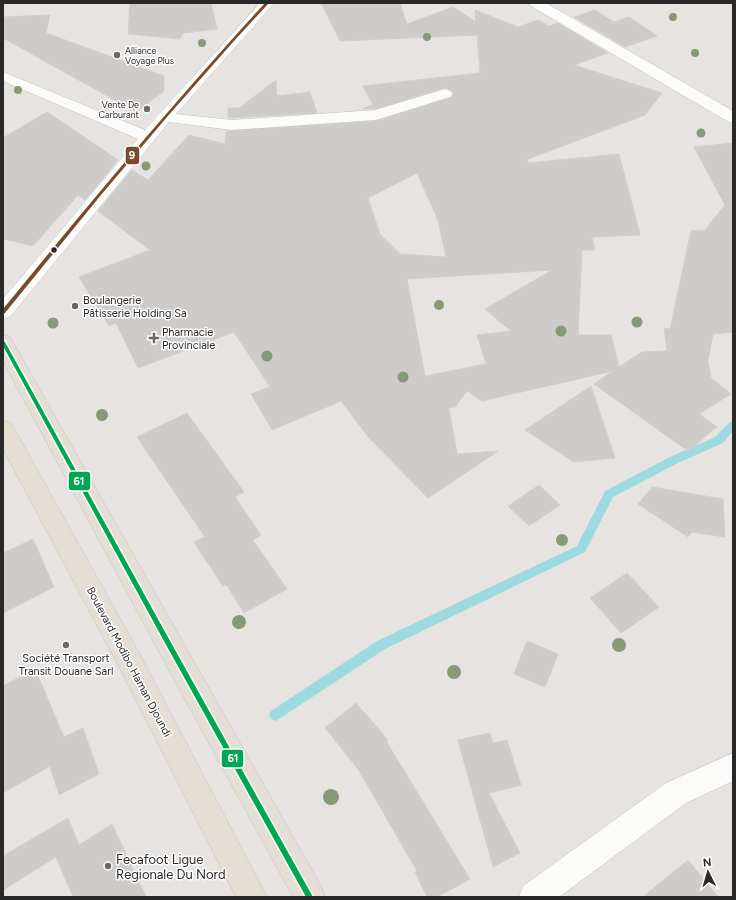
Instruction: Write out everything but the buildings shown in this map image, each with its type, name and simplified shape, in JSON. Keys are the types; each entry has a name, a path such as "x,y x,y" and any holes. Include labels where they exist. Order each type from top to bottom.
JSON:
{"main road":[{"path":"3,342 167,641 310,897"},
{"name":"Boulevard Modibo Haman Djoundi","path":"3,429 124,652 252,897"}],"street":[{"path":"3,312 164,117 220,53 268,3"},
{"path":"536,3 733,118"},
{"path":"3,76 147,137"},
{"path":"164,117 232,125 376,115 445,94"},
{"path":"534,897 676,793 733,768"}],"waterway":[{"path":"275,715 381,645 581,549 609,494 674,460 719,440 733,425"}],"transit line":[{"name":"9","path":"3,312 165,117 232,40 267,3"},
{"name":"61","path":"3,342 167,641 310,897"}],"place":[{"name":"Alliance Voyage Plus","path":"117,55"},
{"name":"Vente De Carburant","path":"147,109"},
{"name":"Boulangerie Pâtisserie Holding Sa","path":"75,306"},
{"name":"Pharmacie Provinciale","path":"154,338"},
{"name":"Société Transport Transit Douane Sarl","path":"66,645"},
{"name":"Fecafoot Ligue Regionale Du Nord","path":"108,866"}]}
